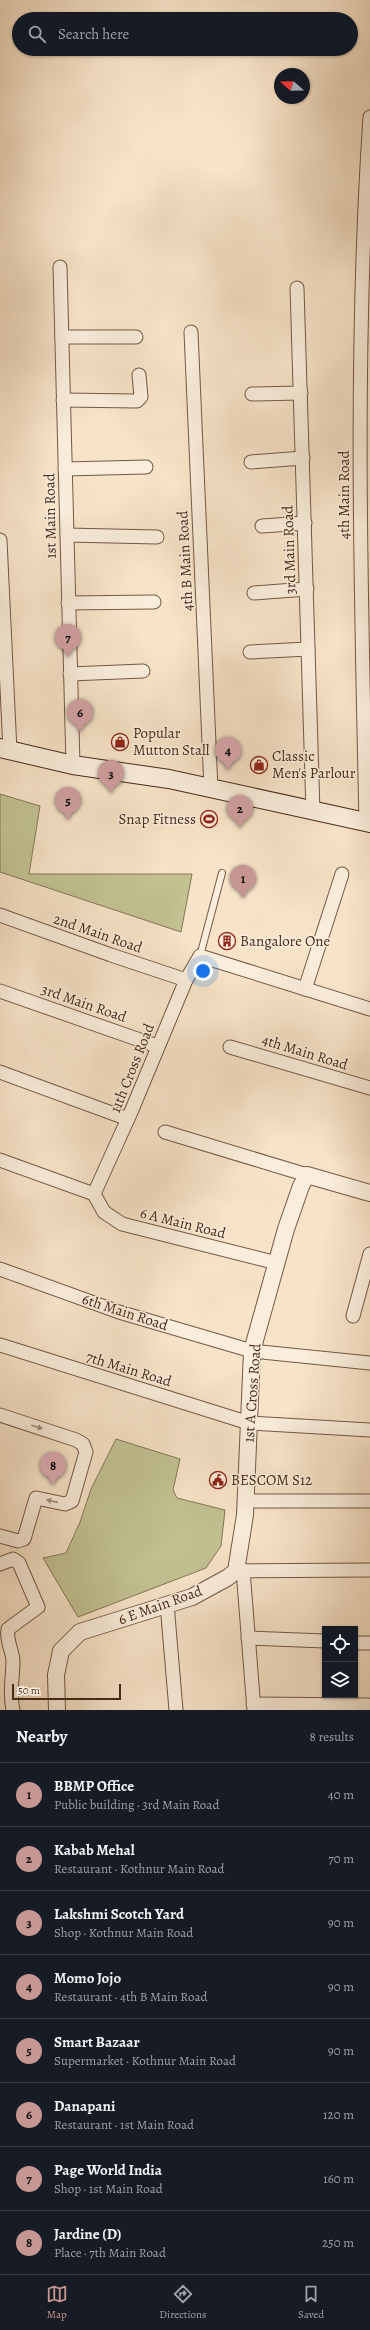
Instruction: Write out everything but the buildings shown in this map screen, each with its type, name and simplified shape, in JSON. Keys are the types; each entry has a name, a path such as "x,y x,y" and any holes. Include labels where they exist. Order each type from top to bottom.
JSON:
{"main road":[{"path":"5,750 73,765 147,775 368,823"}],"street":[{"name":"4th Main Road","path":"368,823 359,545 362,234 368,169 370,117"},
{"name":"1st Main Road","path":"60,267 73,765"},
{"name":"3rd Main Road","path":"297,288 313,812"},
{"name":"4th B Main Road","path":"191,332 211,789"},
{"path":"62,337 136,337"},
{"path":"64,400 137,401 141,397 139,376"},
{"path":"252,394 301,393"},
{"path":"251,462 302,458"},
{"path":"65,469 146,466"},
{"path":"262,526 304,523"},
{"path":"67,536 157,537"},
{"path":"0,540 5,750"},
{"path":"254,592 306,589"},
{"path":"68,603 154,602"},
{"path":"250,652 308,649"},
{"path":"70,674 142,671"},
{"path":"305,989 342,874"},
{"name":"2nd Main Road","path":"0,915 186,980"},
{"path":"200,956 370,1009"},
{"name":"11th Cross Road","path":"94,1194 128,1119 157,1046 186,980 200,956"},
{"name":"3rd Main Road","path":"0,991 157,1046"},
{"name":"4th Main Road","path":"230,1047 370,1088"},
{"path":"0,1072 128,1119"},
{"path":"166,1132 370,1193"},
{"path":"0,1160 94,1194"},
{"name":"1st A Cross Road","path":"254,1707 248,1638 239,1571 245,1501 252,1351 286,1229 301,1186 307,1175"},
{"name":"6 A Main Road","path":"94,1194 104,1212 122,1224 277,1263"},
{"path":"353,1316 370,1254"},
{"name":"6th Main Road","path":"0,1269 119,1312 252,1351 370,1363"},
{"name":"7th Main Road","path":"0,1345 249,1423 370,1430"},
{"path":"0,1415 76,1440 83,1444 86,1452 72,1501 65,1504 36,1498 24,1539 18,1541 0,1536"},
{"path":"245,1501 370,1500"},
{"path":"0,1564 13,1559 19,1563 38,1607 8,1629 7,1638 13,1659 10,1696 13,1710"},
{"path":"239,1571 370,1570"},
{"name":"6 E Main Road","path":"57,1710 56,1675 61,1651 80,1632 192,1597 239,1571"},
{"path":"167,1604 176,1710"},
{"path":"248,1638 322,1641"},
{"path":"358,1642 370,1643"},
{"path":"254,1707 368,1705"}],"lane":[{"path":"200,956 222,873"}],"green space":[{"path":"0,794 40,806 29,874 192,874 181,932 0,872"},
{"path":"116,1439 180,1459 173,1490 177,1498 225,1510 221,1546 206,1568 78,1617 43,1558 66,1553 80,1522 91,1489"}],"place":[{"name":"Page World India","path":"68,657"},
{"name":"Danapani","path":"80,732"},
{"name":"Popular Mutton Stall","path":"120,742"},
{"name":"Classic Men's Parlour","path":"259,765"},
{"name":"Momo Jojo","path":"228,770"},
{"name":"Lakshmi Scotch Yard","path":"111,793"},
{"name":"Snap Fitness","path":"209,819"},
{"name":"Smart Bazaar","path":"68,820"},
{"name":"Kabab Mehal","path":"240,828"},
{"name":"BBMP Office","path":"243,898"},
{"name":"Bangalore One","path":"227,941"},
{"name":"BESCOM S12","path":"218,1480"},
{"name":"Jardine (D)","path":"53,1485"}]}
